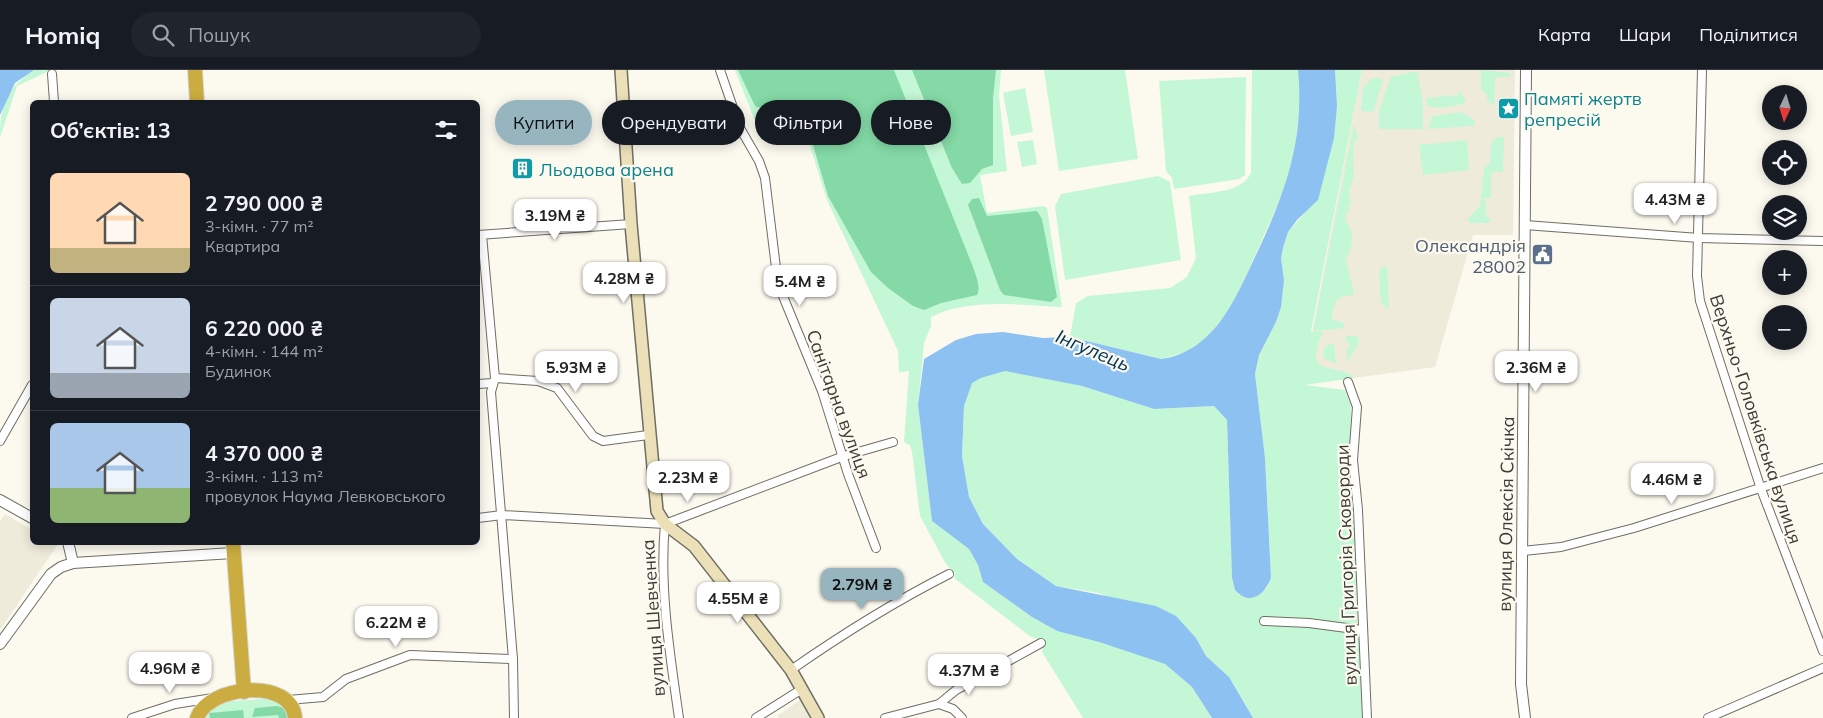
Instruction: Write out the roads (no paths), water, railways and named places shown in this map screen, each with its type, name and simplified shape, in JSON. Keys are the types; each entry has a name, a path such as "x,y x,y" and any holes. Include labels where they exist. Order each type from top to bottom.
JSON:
{"highway":[{"path":"195,70 198,100"},
{"path":"233,548 244,692"},
{"path":"197,718 200,710 217,697 229,693 261,691 280,695 288,700 294,710 295,718"}],"main road":[{"name":"вулиця Шевченка","path":"621,70 648,435 657,511 666,524"},
{"path":"666,524 694,546 791,670 818,718"}],"street":[{"name":"Санітарна вулиця","path":"720,70 740,128 759,161 765,178 778,284 822,391 876,548"},
{"name":"вулиця Олексія Скічка","path":"1525,718 1521,684 1526,70"},
{"name":"Верхньо-Головківська вулиця","path":"1702,70 1697,276 1703,315 1761,489 1823,651"},
{"path":"52,74 54,100"},
{"path":"514,718 513,659 491,392 494,380 480,235 631,224"},
{"path":"1525,225 1699,238 1823,241"},
{"path":"480,384 494,380 538,381 557,388 598,439 610,441 648,435"},
{"name":"вулиця Григорія Сковороди","path":"1348,382 1357,407 1353,460 1358,510 1367,718"},
{"path":"0,441 30,388"},
{"path":"480,518 502,515 666,524 844,456 893,442"},
{"path":"1522,551 1561,547 1634,528 1823,468"},
{"path":"0,500 30,517"},
{"name":"вулиця Шевченка","path":"666,524 663,545 666,602 679,718"},
{"path":"70,545 73,563"},
{"path":"0,644 51,574 61,567 73,563 233,548"},
{"path":"791,670 888,607 949,574"},
{"path":"1264,621 1309,623 1362,630"},
{"path":"885,718 900,716 939,704 956,690 1041,643"},
{"path":"288,700 323,697 346,679 410,655 513,659"},
{"path":"1708,718 1823,668"},
{"path":"756,718 802,689"},
{"path":"132,718 175,704 217,697"},
{"path":"939,704 953,709 962,718"}],"water":[{"path":"0,70 34,70 15,83 0,115"},
{"name":"Інгулець","path":"1298,70 1335,70 1337,106 1334,138 1318,200 1297,220 1288,232 1283,248 1281,258 1284,280 1281,307 1276,322 1259,355 1255,374 1265,458 1271,578 1265,589 1251,598 1246,598 1235,590 1232,578 1227,420 1214,406 1154,409 1082,386 1005,371 981,378 972,383 964,406 962,456 969,497 983,524 1017,559 1056,586 1156,606 1176,616 1196,638 1206,656 1229,677 1253,718 1212,718 1192,687 1165,664 1099,642 1057,631 1032,617 983,582 978,565 969,549 932,521 918,405 924,359 956,340 976,334 1003,332 1043,338 1070,337 1161,359 1179,354 1195,346 1208,336 1220,322 1238,292 1265,236 1283,190 1295,145 1298,121"}],"place":[{"name":"Памяті жертв репресій","path":"1508,108"},
{"name":"Льодова арена","path":"523,169"},
{"name":"Олександрія 28002","path":"1542,255"}]}
